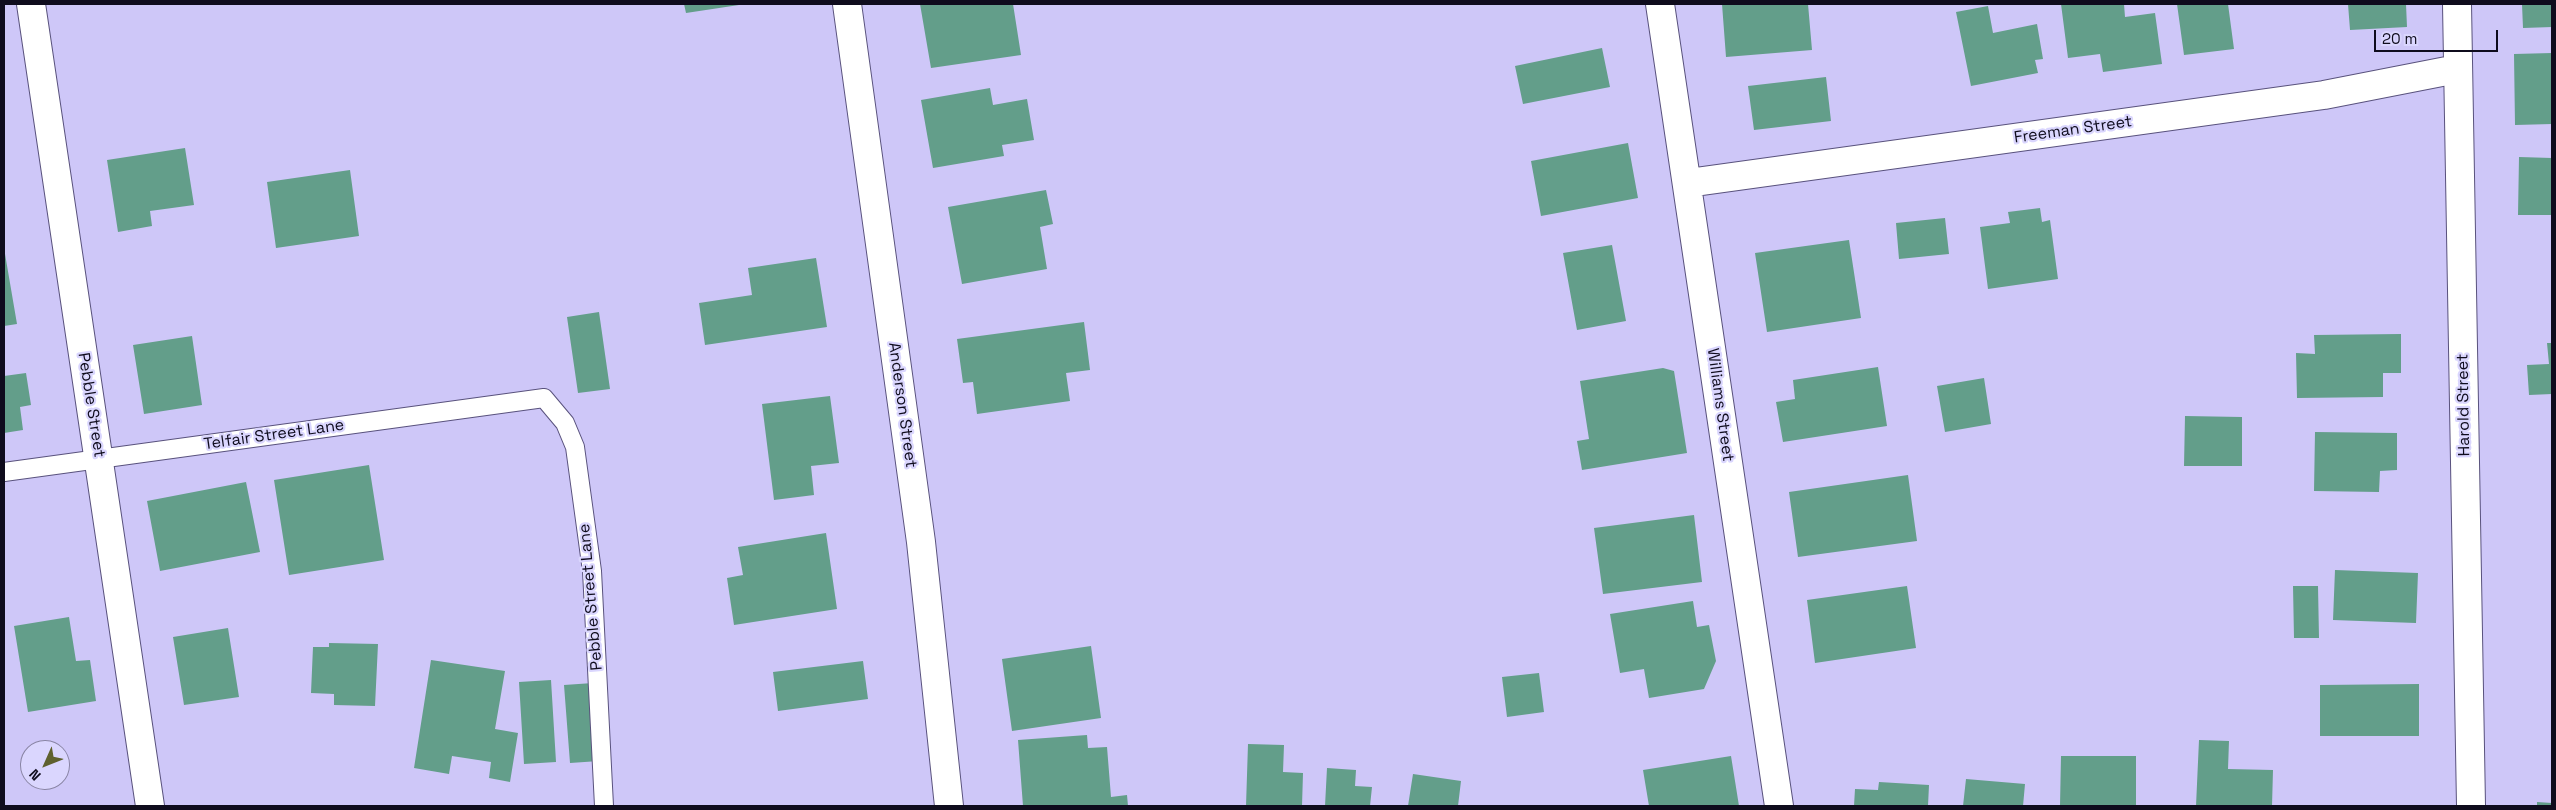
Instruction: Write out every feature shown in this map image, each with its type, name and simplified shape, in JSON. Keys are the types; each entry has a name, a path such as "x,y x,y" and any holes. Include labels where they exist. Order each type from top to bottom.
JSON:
{"street":[{"name":"Pebble Street","path":"31,4 150,806"},
{"name":"Anderson Street","path":"847,4 921,542 949,806"},
{"name":"Williams Street","path":"1660,4 1779,806"},
{"name":"Harold Street","path":"2457,4 2471,806"},
{"name":"Freeman Street","path":"1688,183 2324,95 2457,69"}],"lane":[{"name":"Telfair Street Lane","path":"4,472 544,398"},
{"name":"Pebble Street Lane","path":"544,398 565,423 575,447 592,571 604,806"}],"building":[{"path":"684,4 739,4 739,5 686,13"},
{"path":"920,4 1013,4 1021,55 931,68"},
{"path":"1722,4 1808,4 1812,50 1726,57"},
{"path":"2061,4 2124,4 2125,17 2155,13 2162,64 2103,72 2100,54 2068,58"},
{"path":"2177,4 2228,4 2234,49 2184,55"},
{"path":"2348,4 2406,4 2407,27 2350,30"},
{"path":"2522,4 2552,4 2552,27 2523,28"},
{"path":"1988,6 1993,33 2037,24 2043,59 2035,60 2038,73 1971,86 1956,12"},
{"path":"1602,48 1610,87 1523,104 1515,66"},
{"path":"2552,53 2552,124 2515,125 2514,54"},
{"path":"1826,77 1831,121 1754,130 1748,86"},
{"path":"990,88 993,105 1027,99 1034,140 1002,145 1004,156 933,168 921,100"},
{"path":"1628,143 1638,198 1541,216 1531,161"},
{"path":"185,148 194,205 150,211 152,226 118,232 107,160"},
{"path":"2519,157 2552,158 2552,215 2518,215"},
{"path":"350,170 359,236 276,248 267,182"},
{"path":"1046,190 1053,224 1040,227 1047,269 962,284 948,207"},
{"path":"2040,208 2042,222 2050,220 2058,279 1988,289 1980,227 2010,223 2008,212"},
{"path":"1945,218 1949,254 1899,259 1896,223"},
{"path":"1849,240 1861,318 1767,332 1755,253"},
{"path":"1612,245 1626,321 1577,330 1563,253"},
{"path":"4,248 17,324 4,326"},
{"path":"816,258 827,327 705,345 699,303 752,295 748,268"},
{"path":"599,312 610,389 578,393 567,317"},
{"path":"1084,322 1090,370 1066,373 1070,401 977,414 973,382 963,383 957,339"},
{"path":"2401,334 2401,373 2383,373 2383,397 2297,398 2296,353 2315,354 2314,335"},
{"path":"192,336 202,405 144,414 133,345"},
{"path":"2547,343 2552,343 2552,394 2529,395 2527,365 2549,364"},
{"path":"1878,367 1887,426 1783,442 1776,402 1795,399 1793,380"},
{"path":"1663,368 1674,371 1687,453 1582,470 1577,441 1589,439 1580,381"},
{"path":"26,373 31,405 20,407 23,430 4,433 4,376"},
{"path":"1984,378 1991,424 1945,432 1937,386"},
{"path":"830,396 839,463 811,466 814,495 774,500 762,404"},
{"path":"2185,416 2242,417 2242,466 2184,466"},
{"path":"2315,432 2397,433 2397,470 2380,471 2379,492 2314,491"},
{"path":"369,465 384,560 289,575 274,480"},
{"path":"1908,475 1917,541 1798,557 1789,492"},
{"path":"246,482 260,552 160,571 147,501"},
{"path":"1694,515 1702,582 1603,594 1594,528"},
{"path":"826,533 837,609 734,625 727,578 743,575 738,547"},
{"path":"2335,570 2418,573 2416,623 2333,620"},
{"path":"1907,586 1916,648 1815,663 1807,600"},
{"path":"2293,586 2318,586 2319,638 2294,638"},
{"path":"1693,601 1697,627 1709,625 1716,661 1704,689 1649,698 1644,669 1620,673 1610,614"},
{"path":"69,617 76,661 90,660 96,701 28,712 14,626"},
{"path":"228,628 239,697 184,705 173,637"},
{"path":"329,643 378,644 375,706 334,705 334,694 311,693 313,647 329,647"},
{"path":"1091,646 1101,718 1012,731 1002,659"},
{"path":"431,660 505,671 495,729 518,733 510,782 489,778 491,762 452,756 449,774 414,768"},
{"path":"863,661 868,699 778,711 773,672"},
{"path":"1539,673 1544,712 1507,717 1502,677"},
{"path":"551,680 556,762 524,764 519,682"},
{"path":"593,683 599,761 570,763 564,685"},
{"path":"2419,684 2419,736 2320,736 2320,685"},
{"path":"1087,735 1088,748 1107,747 1111,797 1127,795 1128,806 1023,806 1018,740"},
{"path":"2199,740 2229,741 2228,769 2273,770 2272,806 2196,806"},
{"path":"1248,744 1284,745 1283,772 1303,773 1302,806 1246,806"},
{"path":"1731,756 1739,806 1649,806 1643,770"},
{"path":"2061,756 2136,756 2136,806 2060,806"},
{"path":"1327,768 1356,770 1355,786 1372,787 1370,806 1325,806"},
{"path":"1413,774 1461,781 1458,806 1408,806"},
{"path":"1966,779 2025,784 2023,806 1963,806"},
{"path":"1879,782 1929,785 1928,806 1854,806 1855,789 1878,790"},
{"path":"2537,802 2552,803 2552,806 2537,806"}]}
